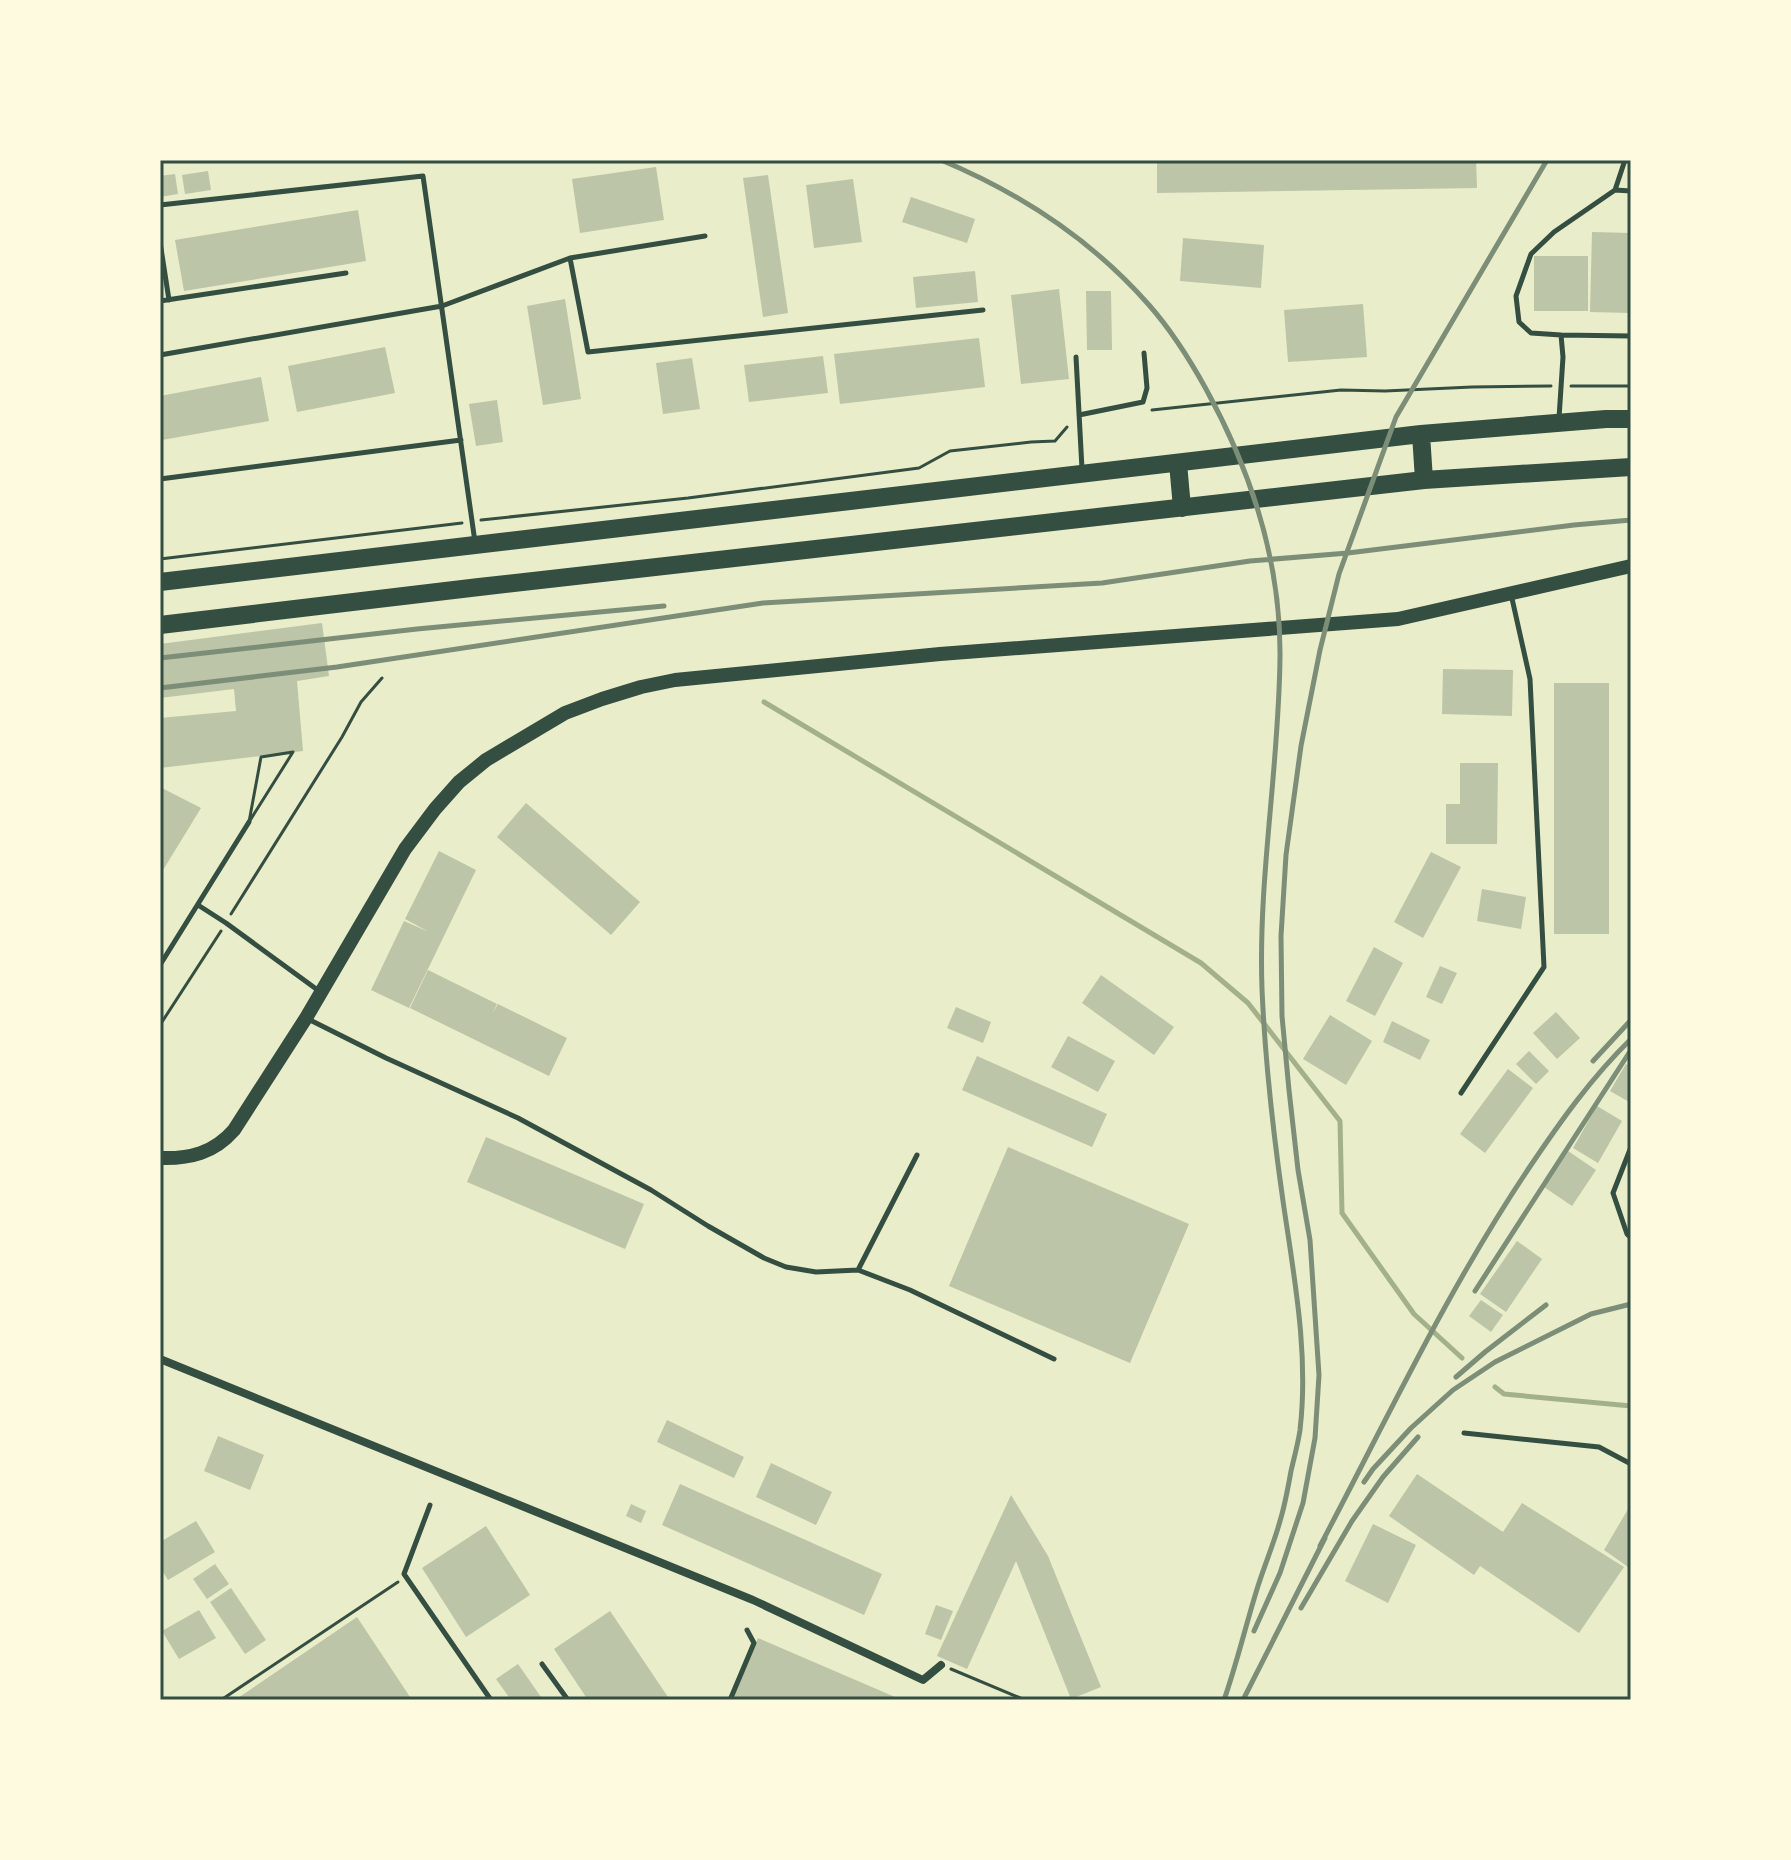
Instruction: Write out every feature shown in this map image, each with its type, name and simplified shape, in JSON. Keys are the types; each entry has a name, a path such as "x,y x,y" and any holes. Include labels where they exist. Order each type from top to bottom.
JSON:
{"highway":[{"path":"160,582 1421,434 1631,419"},
{"path":"1421,434 1424,480"},
{"path":"1178,463 1182,508"},
{"path":"160,625 1424,480 1631,467"}],"street":[{"path":"160,1158 204,1153 227,1138 306,1018 405,849 435,809 459,782 486,760 565,713 641,687 675,680 940,654 1398,619 1631,566"},
{"path":"160,1359 753,1600 923,1680 941,1665"}],"lane":[{"path":"1625,160 1615,190 1554,232 1531,254 1516,296 1519,322 1531,333 1631,336"},
{"path":"160,205 423,176 475,545"},
{"path":"1615,190 1631,191"},
{"path":"160,355 442,306 570,258 705,236"},
{"path":"160,242 169,300"},
{"path":"570,258 588,352 983,310"},
{"path":"160,301 346,273"},
{"path":"1559,423 1563,357 1561,335"},
{"path":"1079,415 1143,402 1147,388 1144,353"},
{"path":"1076,357 1082,474"},
{"path":"160,479 461,440"},
{"path":"1461,1093 1544,967 1530,679 1511,593"},
{"path":"160,965 249,822"},
{"path":"198,905 320,992"},
{"path":"306,1018 518,1118 651,1190 764,1258 786,1267 816,1272 858,1270 910,1290 1054,1359"},
{"path":"1631,1147 1613,1193 1631,1238"},
{"path":"858,1270 917,1155"},
{"path":"1464,1433 1599,1447 1631,1464"},
{"path":"430,1505 404,1574 491,1700"},
{"path":"730,1700 754,1643 747,1630"},
{"path":"542,1664 568,1700"}],"path":[{"path":"1141,412 1341,390 1554,386"},
{"path":"1568,386 1631,386"},
{"path":"160,559 919,468 950,451 1055,441 1071,423"},
{"path":"160,1025 361,702 382,678"},
{"path":"293,752 271,787 249,822 261,757 293,752"},
{"path":"221,1700 398,1582"},
{"path":"941,1665 1025,1700"}],"building":[{"path":"1157,160 1476,160 1477,188 1157,193"},
{"path":"656,167 664,220 580,233 572,179"},
{"path":"208,171 211,190 185,194 182,175"},
{"path":"175,174 178,194 160,197 160,176"},
{"path":"768,175 788,313 763,317 743,178"},
{"path":"853,179 862,242 814,248 806,185"},
{"path":"911,197 975,219 967,243 902,222"},
{"path":"358,210 366,261 184,291 175,240"},
{"path":"1592,232 1631,233 1631,313 1590,312"},
{"path":"1183,238 1264,245 1261,288 1180,281"},
{"path":"1534,256 1588,256 1588,311 1534,311"},
{"path":"975,271 978,302 916,308 913,277"},
{"path":"1059,289 1069,379 1021,384 1011,295"},
{"path":"1086,291 1111,291 1112,350 1087,350"},
{"path":"565,299 581,399 543,405 527,306"},
{"path":"1363,304 1367,357 1288,362 1284,310"},
{"path":"979,338 985,387 840,404 834,354"},
{"path":"385,347 395,393 297,412 288,366"},
{"path":"823,356 828,393 749,402 744,365"},
{"path":"692,358 700,409 663,414 656,363"},
{"path":"261,377 269,421 162,440 160,396"},
{"path":"497,400 503,442 476,446 469,404"},
{"path":"322,623 329,676 297,681 303,751 160,768 160,718 236,711 234,689 160,698 160,644"},
{"path":"1443,669 1513,670 1512,716 1442,714"},
{"path":"1554,683 1609,683 1609,934 1554,934"},
{"path":"1460,763 1498,763 1497,844 1446,844 1446,804 1460,804"},
{"path":"160,787 201,808 160,875"},
{"path":"526,803 640,902 611,935 497,837"},
{"path":"439,851 476,870 409,1008 371,990 404,921 429,932 405,919"},
{"path":"1431,852 1461,867 1423,938 1394,922"},
{"path":"1482,889 1526,897 1521,929 1477,921"},
{"path":"1374,947 1403,963 1375,1016 1346,1001"},
{"path":"1440,966 1457,973 1442,1004 1426,997"},
{"path":"428,970 497,1004 492,1014 498,1004 567,1038 549,1076 410,1008"},
{"path":"1101,975 1174,1027 1154,1055 1082,1003"},
{"path":"956,1007 991,1022 983,1043 947,1028"},
{"path":"1556,1012 1580,1038 1557,1059 1533,1033"},
{"path":"1330,1015 1372,1041 1346,1085 1303,1059"},
{"path":"1392,1021 1430,1040 1420,1060 1383,1042"},
{"path":"1068,1036 1115,1061 1098,1092 1051,1067"},
{"path":"1529,1051 1549,1071 1536,1084 1516,1064"},
{"path":"977,1056 1107,1114 1092,1147 962,1090"},
{"path":"1626,1064 1631,1067 1631,1103 1610,1091"},
{"path":"1508,1069 1533,1088 1485,1153 1460,1134"},
{"path":"1597,1106 1622,1121 1598,1163 1573,1148"},
{"path":"486,1137 644,1204 625,1249 467,1182"},
{"path":"1008,1147 1189,1224 1130,1363 949,1286"},
{"path":"1568,1151 1596,1170 1572,1206 1544,1187"},
{"path":"1517,1241 1542,1259 1506,1312 1480,1294"},
{"path":"1481,1300 1503,1315 1491,1332 1469,1316"},
{"path":"667,1420 744,1457 734,1478 657,1442"},
{"path":"218,1436 264,1455 250,1490 204,1471"},
{"path":"771,1463 832,1492 816,1525 756,1497"},
{"path":"1417,1474 1503,1532 1522,1503 1624,1567 1579,1633 1480,1566 1474,1575 1389,1516"},
{"path":"680,1484 882,1574 864,1615 662,1525"},
{"path":"1011,1495 1048,1556 1101,1687 1071,1699 1016,1561 967,1669 937,1656"},
{"path":"631,1504 646,1511 641,1523 626,1516"},
{"path":"1631,1504 1631,1569 1604,1550"},
{"path":"196,1521 215,1552 168,1580 160,1567 160,1542"},
{"path":"1373,1524 1416,1545 1388,1603 1345,1581"},
{"path":"486,1526 530,1595 466,1637 422,1568"},
{"path":"215,1564 229,1584 207,1599 193,1579"},
{"path":"231,1588 266,1640 245,1654 210,1602"},
{"path":"936,1605 953,1611 941,1640 925,1634"},
{"path":"199,1610 216,1638 179,1659 162,1631"},
{"path":"610,1611 670,1700 588,1700 554,1649"},
{"path":"357,1617 412,1700 235,1700"},
{"path":"758,1638 902,1700 732,1700"},
{"path":"518,1664 543,1700 511,1700 496,1679"}],"waterway":[{"path":"764,702 1201,963 1248,1003 1340,1121 1342,1213 1414,1314 1462,1358"},
{"path":"1495,1387 1504,1394 1631,1406"}],"railway":[{"path":"941,160 999,187 1053,220 1127,281 1157,315 1193,367 1222,421 1250,485 1269,552 1279,621 1280,657 1263,906 1262,989 1273,1122 1299,1315 1302,1401 1299,1435 1283,1509 1224,1700"},
{"path":"1254,1631 1280,1573 1303,1503 1315,1438 1319,1375 1310,1240 1289,1090 1282,1016 1281,936 1286,855 1301,746 1320,650 1339,574 1396,417 1547,160"},
{"path":"160,688 337,667 763,603 1102,583 1250,561 1348,553 1631,520"},
{"path":"160,658 417,629 664,606"},
{"path":"1593,1061 1631,1020"},
{"path":"1320,1546 1420,1354 1500,1213 1577,1101 1631,1039"},
{"path":"1475,1291 1629,1053"},
{"path":"1364,1482 1411,1428 1453,1390 1495,1362 1591,1314 1631,1304"},
{"path":"1456,1377 1546,1305"},
{"path":"1301,1608 1352,1521 1383,1477 1418,1437"},
{"path":"1243,1700 1325,1538"}]}
